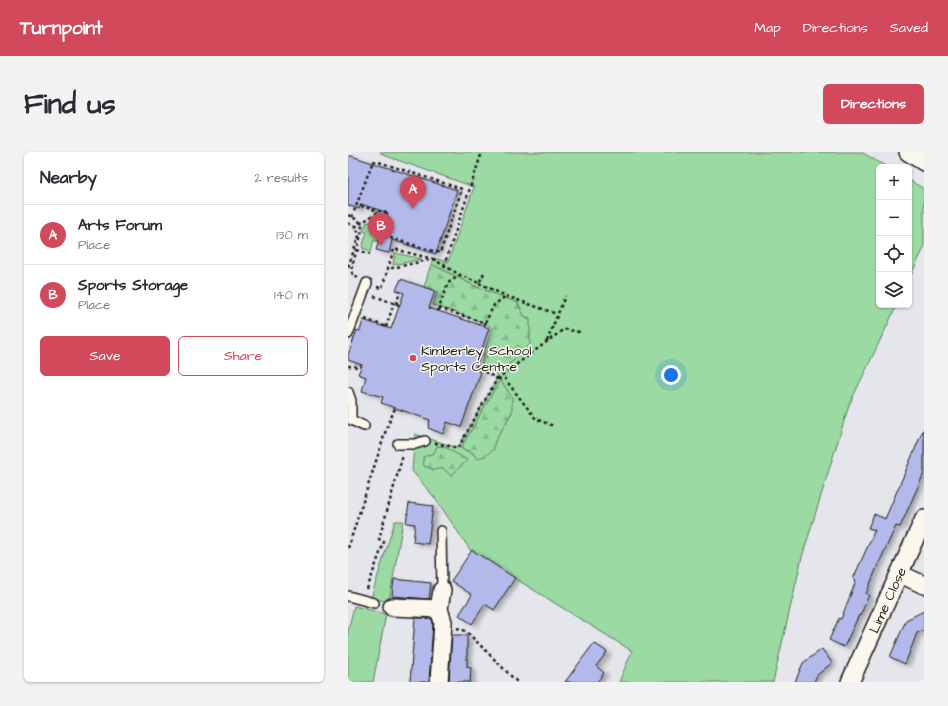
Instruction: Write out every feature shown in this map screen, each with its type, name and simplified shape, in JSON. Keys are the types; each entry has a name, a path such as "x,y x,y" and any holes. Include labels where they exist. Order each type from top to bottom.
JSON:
{"street":[{"path":"908,152 924,162"},
{"name":"Lime Close","path":"850,682 924,519"},
{"path":"900,574 924,585"},
{"path":"439,682 442,590"},
{"path":"392,607 441,616"}],"lane":[{"path":"348,334 364,285"},
{"path":"348,392 351,401 351,420 364,426"},
{"path":"402,444 415,444 425,441"},
{"path":"441,531 442,590"},
{"path":"348,596 374,603"}],"path":[{"path":"444,266 482,152"},
{"path":"352,217 373,161 462,189 440,253 427,247 384,236 385,234 380,232 387,214"},
{"path":"454,198 458,199"},
{"path":"357,205 387,214"},
{"path":"355,226 378,212 387,214"},
{"path":"348,215 361,223"},
{"path":"348,223 357,228 359,236 348,267"},
{"path":"361,223 361,235 350,270 353,275 364,285 399,305"},
{"path":"364,285 382,288 394,249 433,260 460,275 506,296 557,314"},
{"path":"357,250 370,254"},
{"path":"388,269 433,260"},
{"path":"479,283 484,273"},
{"path":"348,276 353,275"},
{"path":"460,275 448,283 438,309 485,325 494,305 506,296"},
{"path":"361,318 386,327 400,292"},
{"path":"547,341 565,296"},
{"path":"425,441 458,448 497,379 564,328 579,332 578,334"},
{"path":"348,366 361,367"},
{"path":"476,366 497,379 505,379 536,419 551,425 552,422"},
{"path":"348,548 386,430 395,408"},
{"path":"363,600 384,542 379,539 402,444"},
{"path":"441,616 466,631 517,682"}],"green space":[{"path":"380,152 861,152 882,164 876,164 876,308 896,308 849,405 802,557 773,682 619,682 632,651 471,551 435,498 412,471 415,434 458,448 497,379 497,374 521,354 524,316 518,303 477,287 431,264 433,258 448,262 474,187 386,156","holes":["512,412 494,443 477,459 473,453 462,449"]},
{"path":"912,182 924,189 924,248 912,273"},
{"path":"375,221 381,235 379,242 374,240 371,251 362,248 367,232 363,231 366,223"},
{"path":"395,253 422,259 393,265"},
{"path":"431,264 477,287 518,303 524,316 530,318 530,344 521,354 497,374 482,365 482,359 492,328 485,323 433,305 437,292 424,287"},
{"path":"501,381 512,397 512,412 494,443 494,449 485,456 477,459 473,453 461,448 498,383"},
{"path":"437,446 445,447 467,460 451,476 443,468 434,470 424,466 423,457 434,453"},
{"path":"395,521 403,521 389,602 371,598"},
{"path":"354,606 386,614 373,682 348,682 348,631"}],"building":[{"path":"348,155 457,190 436,254 392,240 389,253 376,250 388,213 361,204 359,209 348,205"},
{"name":"Kimberley School Sports Centre","path":"401,279 435,291 429,308 489,328 475,369 481,372 461,427 447,422 443,434 428,428 430,420 381,403 383,397 362,391 366,377 358,374 362,365 348,360 348,355 357,330 360,331 363,320 391,329 404,293 396,290"},
{"path":"924,428 924,473 900,527 896,526 877,567 866,594 869,595 844,647 829,640 839,618 841,619 856,581 853,579 875,530 868,528 874,514 885,519"},
{"path":"409,503 433,506 428,544 413,542 415,524 406,523"},
{"path":"472,550 515,578 494,610 485,604 472,624 459,615 472,595 451,581"},
{"path":"394,579 431,583 429,599 392,596"},
{"path":"924,611 924,630 917,633 905,664 890,657 906,620"},
{"path":"415,618 427,618 427,620 432,619 433,623 429,682 410,682"},
{"path":"452,635 467,635 467,667 471,668 470,682 449,682"},
{"path":"594,643 607,652 596,666 604,673 597,682 565,682"},
{"path":"822,649 832,663 817,675 814,682 795,682 803,663"}],"place":[{"name":"Arts Forum","path":"413,209"},
{"name":"Sports Storage","path":"381,246"},
{"name":"Kimberley School Sports Centre","path":"413,358"}]}
